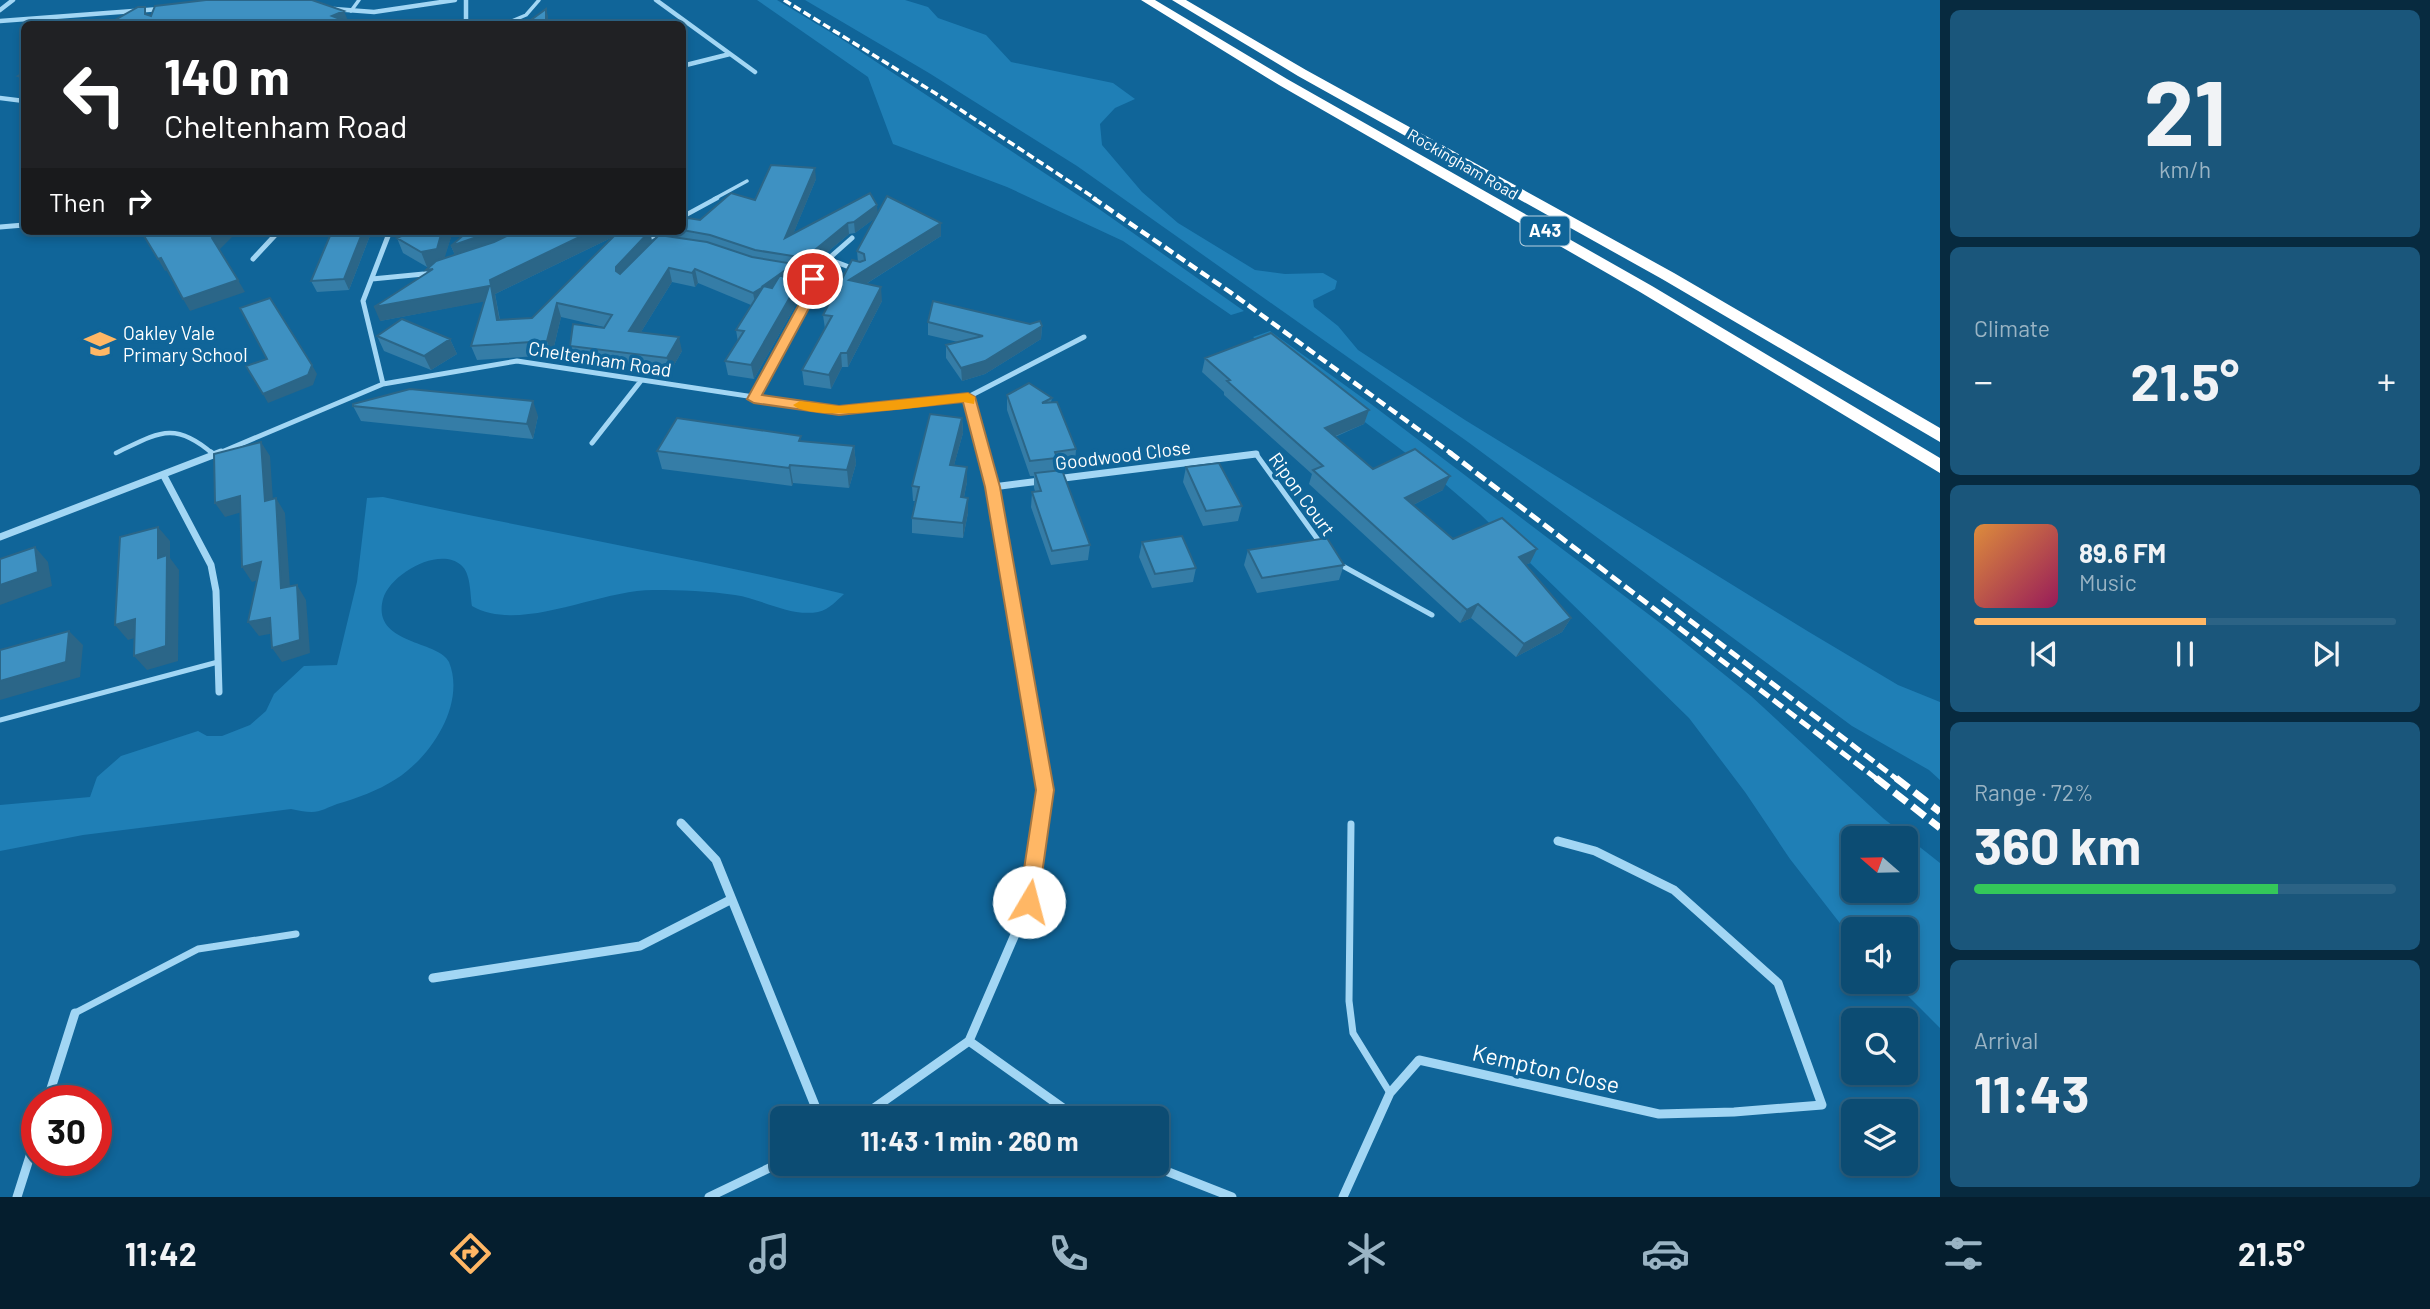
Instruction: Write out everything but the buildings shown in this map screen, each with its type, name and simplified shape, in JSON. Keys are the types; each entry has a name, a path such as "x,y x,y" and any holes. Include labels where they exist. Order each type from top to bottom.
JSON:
{"highway":[{"name":"Rockingham Road","path":"1147,0 1283,82 1646,289 1940,467"},
{"name":"Rockingham Road","path":"1178,0 1302,73 1657,270 1940,436"}],"street":[{"path":"0,10 13,0"},
{"path":"323,6 374,12 455,0"},
{"path":"466,0 466,21"},
{"path":"656,0 685,21"},
{"path":"0,21 172,8"},
{"path":"158,10 159,17"},
{"path":"686,22 755,72"},
{"path":"686,65 730,54"},
{"path":"0,98 21,101"},
{"path":"0,227 21,225"},
{"path":"253,259 275,235"},
{"path":"383,384 363,301 388,235"},
{"path":"644,235 661,243"},
{"path":"809,275 852,238"},
{"path":"828,259 861,271"},
{"path":"754,399 815,286 809,275 782,271"},
{"path":"372,279 444,272"},
{"name":"Cheltenham Road","path":"0,537 164,476 383,384 517,361 640,382 839,410 968,397 1084,337"},
{"path":"592,443 640,382"},
{"path":"877,1106 969,1041 1029,902 1045,790 993,487 968,397"},
{"name":"Goodwood Close","path":"993,487 1256,454"},
{"path":"164,476 211,565 216,591 219,692"},
{"path":"681,822 716,860 815,1106"},
{"name":"Kempton Close","path":"1343,1197 1390,1093 1419,1060 1659,1114 1734,1112 1822,1104 1778,983 1674,890 1595,851 1558,841"},
{"path":"433,978 640,946 730,900"},
{"path":"52,1085 75,1013"},
{"path":"969,1041 1060,1106"},
{"path":"709,1197 770,1169"},
{"path":"1169,1172 1231,1197"},
{"path":"17,1197 24,1176"}],"lane":[{"path":"351,11 359,0"},
{"path":"512,21 526,15 539,0"},
{"path":"686,215 747,181"},
{"path":"650,238 655,235"},
{"path":"116,453 165,430 179,431 196,438 215,455"},
{"name":"Ripon Court","path":"1256,454 1326,550"},
{"name":"Ripon Court","path":"1334,561 1432,615"},
{"path":"0,720 218,662"},
{"path":"1352,824 1349,1001 1353,1033 1390,1093"},
{"path":"75,1013 198,949 296,934"}],"shaded area":[{"path":"757,0 777,0 840,38 1099,209 1244,311 1231,315 1123,241 1007,187 893,144 868,77"},
{"path":"805,0 905,0 928,7 938,18 986,35 1011,62 1113,83 1135,99 1115,108 1100,124 1102,145 1142,192 1178,223 1255,270 1285,274 1323,273 1337,281 1335,289 1313,300 1314,307 1338,326 1358,350 1465,420 1809,632 1898,685 1940,702 1940,780 1929,770 1852,726 1468,442 1077,166 929,73"},
{"path":"1270,331 1664,626 1751,696 1893,826 1841,826 1841,903 1918,903 1918,846 1940,863 1940,1028 1906,994 1918,994 1918,917 1841,917 1841,925 1790,859 1745,792 1689,718 1480,514 1432,473 1253,337"},
{"path":"383,497 844,594 826,609 808,613 787,610 735,595 655,590 514,615 492,613 472,606 468,578 461,565 452,560 428,561 395,580 383,599 382,614 387,625 396,633 443,655 449,662 453,678 453,695 449,712 433,743 396,779 367,794 315,812 291,809 83,835 0,851 0,805 90,797 97,777 121,756 198,731 207,736 222,736 250,725 266,711 274,694 304,666 337,665 357,582 367,498"}],"railway":[{"path":"784,0 935,93 1096,199"},
{"path":"1093,198 1230,292 1452,454"},
{"path":"1449,452 1878,780"},
{"path":"1662,599 1898,780"},
{"path":"1876,778 1940,828"},
{"path":"1896,778 1940,812"}],"slow traffic":[{"path":"800,405 839,410 968,397 969,401"}],"place":[{"name":"Oakley Vale Primary School","path":"100,344"}],"route":[{"path":"813,279 815,286 754,399 839,410 968,397 993,487 1045,790 1029,902"}]}
